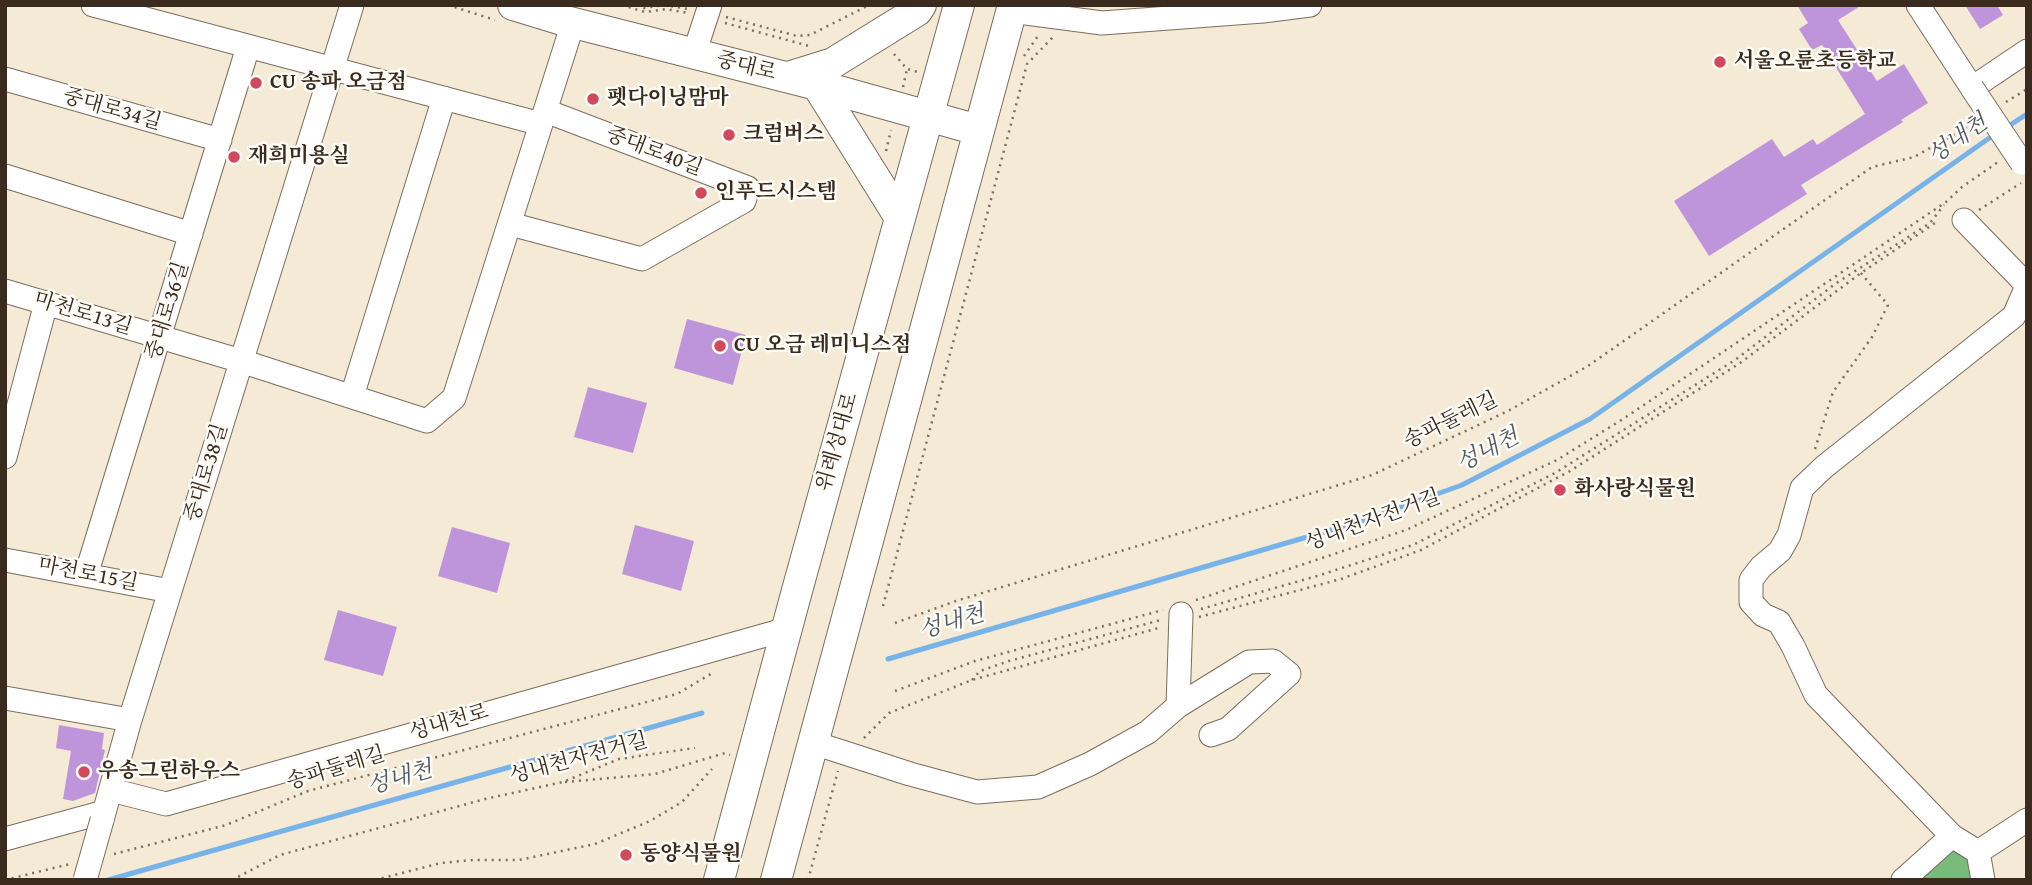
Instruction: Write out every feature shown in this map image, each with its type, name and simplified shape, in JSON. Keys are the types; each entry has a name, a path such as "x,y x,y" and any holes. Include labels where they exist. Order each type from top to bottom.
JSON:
{"main road":[{"name":"중대로","path":"513,5 978,130"},
{"path":"787,78 833,63 917,11 922,5"},
{"name":"위례성대로","path":"719,880 959,5"},
{"path":"776,880 978,130 1008,7"},
{"path":"817,85 900,218"}],"street":[{"path":"93,5 444,98 543,117"},
{"name":"중대로38길","path":"77,872 103,816 130,720 352,5"},
{"path":"1008,7 1053,17 1102,23 1310,5"},
{"path":"1918,5 2025,171"},
{"path":"694,54 708,12"},
{"path":"242,361 427,421 454,398 573,23"},
{"name":"중대로36길","path":"86,575 248,47"},
{"path":"1972,88 2027,51"},
{"name":"중대로34길","path":"5,79 220,140"},
{"path":"352,396 444,98"},
{"name":"중대로40길","path":"510,224 642,259 744,201 748,188 543,117"},
{"path":"5,176 191,234"},
{"path":"1964,220 2027,285 2014,316 1824,467 1802,488 1789,534 1780,551 1761,567 1751,580 1751,602 1763,615 1779,622 1816,695 1952,836 1978,852 1983,880"},
{"name":"마천로13길","path":"5,290 242,361"},
{"path":"5,457 46,303"},
{"name":"마천로15길","path":"5,559 170,591"},
{"path":"1178,706 1181,611"},
{"name":"성내천로","path":"111,790 166,804 787,629"},
{"path":"814,743 977,792 1038,787 1090,764 1148,732 1178,706 1249,662 1273,661 1289,674 1228,729 1211,735"},
{"path":"5,698 130,720"},
{"path":"5,839 103,816"},
{"path":"1978,852 2027,820"},
{"path":"1903,880 1952,836"}],"path":[{"path":"622,5 645,12 666,9 708,12 808,46"},
{"path":"637,5 644,8 665,5 708,12 797,36 810,35 869,5"},
{"path":"1019,64 1053,17"},
{"path":"883,606 1027,64 1055,35 1053,17"},
{"name":"송파둘레길","path":"895,623 956,601 1372,475 1434,448 1508,411 1588,366 1872,167 1913,157 1964,129"},
{"path":"808,880 846,752 889,713 972,680 1181,611 1341,579 1421,550 1570,471 1740,363 1930,223 1945,202 1999,161"},
{"path":"1964,220 2025,171"},
{"name":"성내천자전거길","path":"895,691 975,661 1181,611 1406,530 1557,460 1623,419 1945,202"},
{"path":"972,680 980,671 1009,661 1181,611 1317,576 1413,545 1555,473 1735,360 1835,284 1860,272 1935,223"},
{"path":"1813,454 1833,393 1872,337 1888,305 1860,272"},
{"name":"송파둘레길","path":"109,855 226,825 308,791 677,694 714,672"},
{"name":"성내천자전거길","path":"232,880 280,855 485,799 563,782 619,759 695,748"},
{"path":"563,782 655,774 725,753 750,760"},
{"path":"375,880 441,863 519,860 595,844 650,821 682,802 712,769"},
{"path":"806,775 835,782"},
{"path":"5,880 77,872"}],"green space":[{"path":"1952,836 1983,880 1903,880"}],"building":[{"path":"1797,5 1862,5 1838,20 1877,81 1904,64 1928,103 1901,120 1903,122 1801,185 1807,194 1709,256 1674,201 1772,139 1784,157 1813,139 1817,145 1865,114 1822,45 1812,50 1799,29 1808,23"},
{"path":"1965,5 1997,5 2003,15 1980,29"},
{"path":"687,319 746,335 733,385 674,368"},
{"path":"588,387 647,403 633,453 574,437"},
{"path":"635,525 694,541 681,591 622,574"},
{"path":"452,527 510,543 497,593 438,576"},
{"path":"338,610 397,627 383,676 324,660"},
{"name":"우송그린하우스","path":"59,725 104,733 102,749 105,750 95,793 73,801 63,799 71,751 56,748"}],"waterway":[{"name":"성내천","path":"2007,127 2027,114"},
{"name":"성내천","path":"888,659 1362,521 1462,485 1590,419 1995,134"},
{"name":"성내천","path":"108,880 702,713"}],"place":[{"name":"서울오륜초등학교","path":"1720,62"},
{"name":"CU 송파 오금점","path":"256,83"},
{"name":"펫다이닝맘마","path":"593,99"},
{"name":"크럼버스","path":"729,135"},
{"name":"재희미용실","path":"234,157"},
{"name":"인푸드시스템","path":"701,193"},
{"name":"CU 오금 레미니스점","path":"720,346"},
{"name":"화사랑식물원","path":"1560,490"},
{"name":"우송그린하우스","path":"84,772"},
{"name":"동양식물원","path":"626,855"}]}
